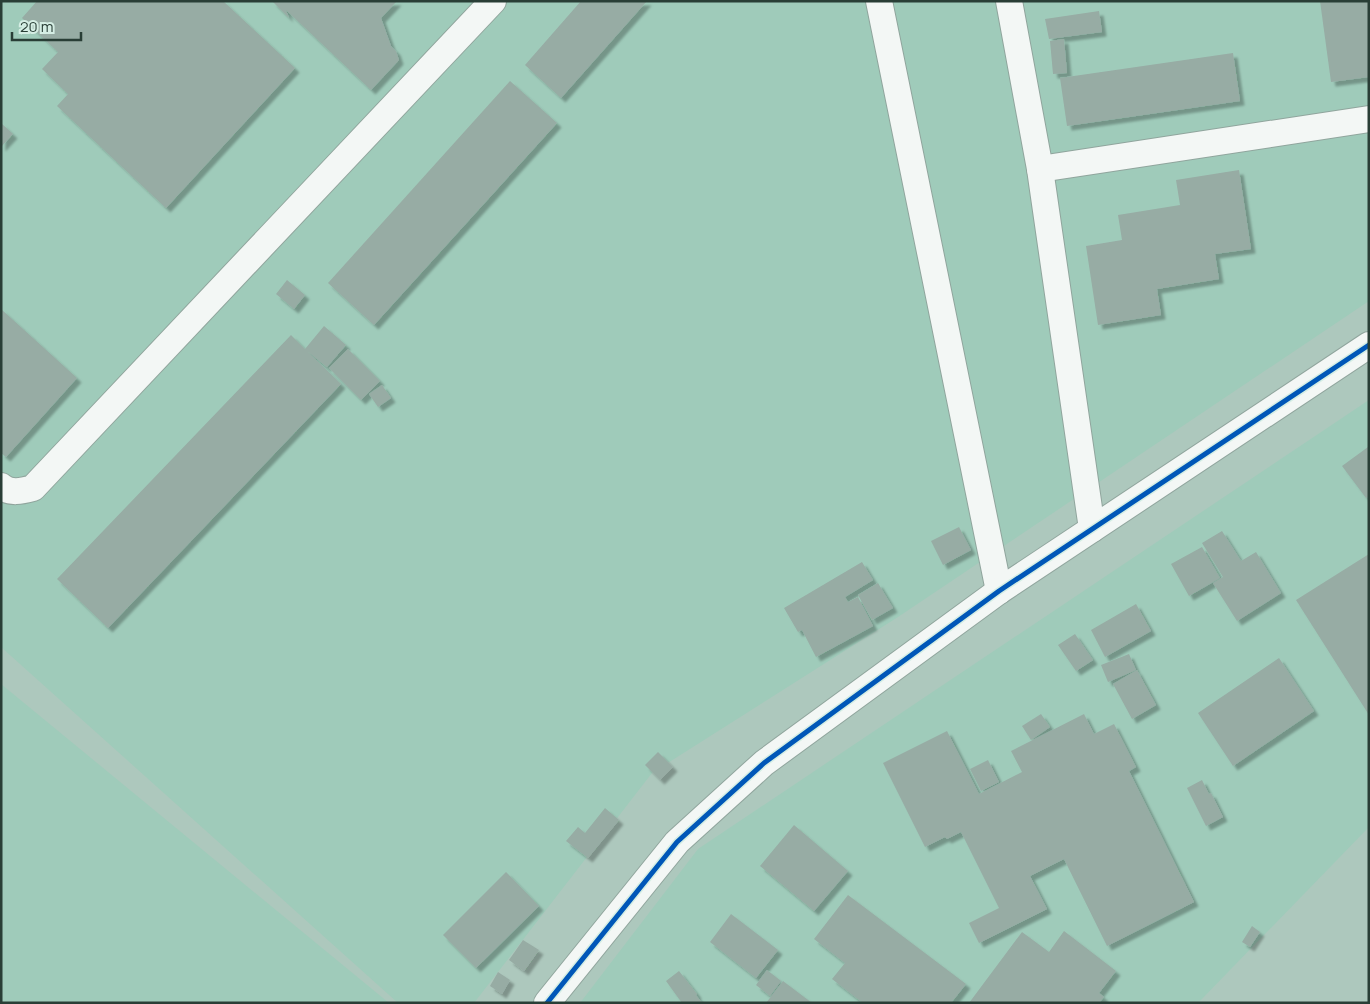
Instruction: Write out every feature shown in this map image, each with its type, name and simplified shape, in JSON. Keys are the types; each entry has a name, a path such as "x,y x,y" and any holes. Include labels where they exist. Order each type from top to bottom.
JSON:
{"street":[{"path":"1,486 5,490 20,492 33,488 494,1"},
{"path":"879,1 999,591"},
{"path":"1010,1 1040,169 1092,529"},
{"path":"1040,169 1369,119"},
{"path":"547,1003 677,842 764,763 999,591 1369,345"}],"shaded area":[{"path":"1,1 1369,1 1369,301 898,617 652,773 474,1003 398,1003 1,647"},
{"path":"1369,400 1369,827 1198,1003 580,1003 698,849"},
{"path":"1,684 389,1003 1,1003"}],"building":[{"path":"37,1 223,1 295,68 166,208 57,106 68,94 42,69 58,52 22,18"},
{"path":"272,1 397,1 381,18 391,46 396,51 399,60 371,90 286,10 289,18"},
{"path":"581,1 647,1 561,98 525,65"},
{"path":"1320,1 1369,1 1369,77 1331,82"},
{"path":"1099,11 1102,32 1049,39 1045,19"},
{"path":"1064,39 1067,73 1053,74 1050,41"},
{"path":"1233,53 1240,101 1067,126 1060,78"},
{"path":"510,81 557,123 374,325 328,283"},
{"path":"1,123 13,134 1,147"},
{"path":"1239,170 1251,249 1215,254 1219,279 1157,289 1161,315 1098,325 1086,246 1122,240 1118,215 1180,205 1176,180"},
{"path":"287,280 305,295 294,309 276,294"},
{"path":"1,309 77,378 6,457 1,453"},
{"path":"324,326 346,345 327,367 307,351 341,384 108,628 57,579 291,335 305,349"},
{"path":"348,349 380,381 361,400 329,368"},
{"path":"382,385 391,398 378,407 369,394"},
{"path":"1368,447 1369,496 1366,498 1342,466"},
{"path":"959,527 971,550 943,565 931,541"},
{"path":"1222,531 1241,561 1256,552 1281,593 1237,621 1213,583 1223,577 1202,543"},
{"path":"1202,547 1220,578 1189,596 1171,564"},
{"path":"1369,554 1369,715 1296,600"},
{"path":"862,562 873,580 845,597 848,602 858,597 873,626 816,657 802,630 798,632 784,608"},
{"path":"878,583 893,608 872,620 858,595"},
{"path":"1136,604 1151,631 1105,657 1091,630"},
{"path":"1075,634 1093,660 1076,671 1058,645"},
{"path":"1129,654 1136,670 1108,682 1101,665"},
{"path":"1279,658 1314,711 1233,766 1198,713"},
{"path":"1137,670 1156,705 1132,719 1113,684"},
{"path":"1041,714 1050,727 1031,740 1022,726"},
{"path":"1084,714 1094,734 1114,724 1136,767 1129,771 1194,902 1107,946 1064,859 1030,876 1047,909 979,943 969,923 999,908 961,832 947,839 945,837 925,847 883,763 947,731 979,794 1022,772 1011,751"},
{"path":"658,752 673,767 660,780 645,765"},
{"path":"988,760 999,782 981,791 970,769"},
{"path":"1202,780 1223,817 1206,826 1187,788"},
{"path":"605,808 619,820 588,858 566,841 578,827 585,833"},
{"path":"794,825 848,871 814,911 760,866"},
{"path":"506,872 539,906 476,968 443,935"},
{"path":"848,895 966,984 951,1003 863,1003 832,979 845,963 814,939"},
{"path":"731,914 778,950 756,978 710,942"},
{"path":"1252,926 1260,932 1250,947 1242,942"},
{"path":"1064,931 1116,971 1099,993 1104,997 1099,1003 969,1003 1022,932 1049,952"},
{"path":"523,940 539,950 524,971 509,960"},
{"path":"767,970 781,981 770,996 756,985"},
{"path":"679,971 702,1003 682,1003 666,981"},
{"path":"498,972 510,980 502,994 490,986"},
{"path":"783,981 812,1003 766,1003"}],"cycle path":[{"path":"547,1003 677,842 764,763 999,591 1369,345"}]}
